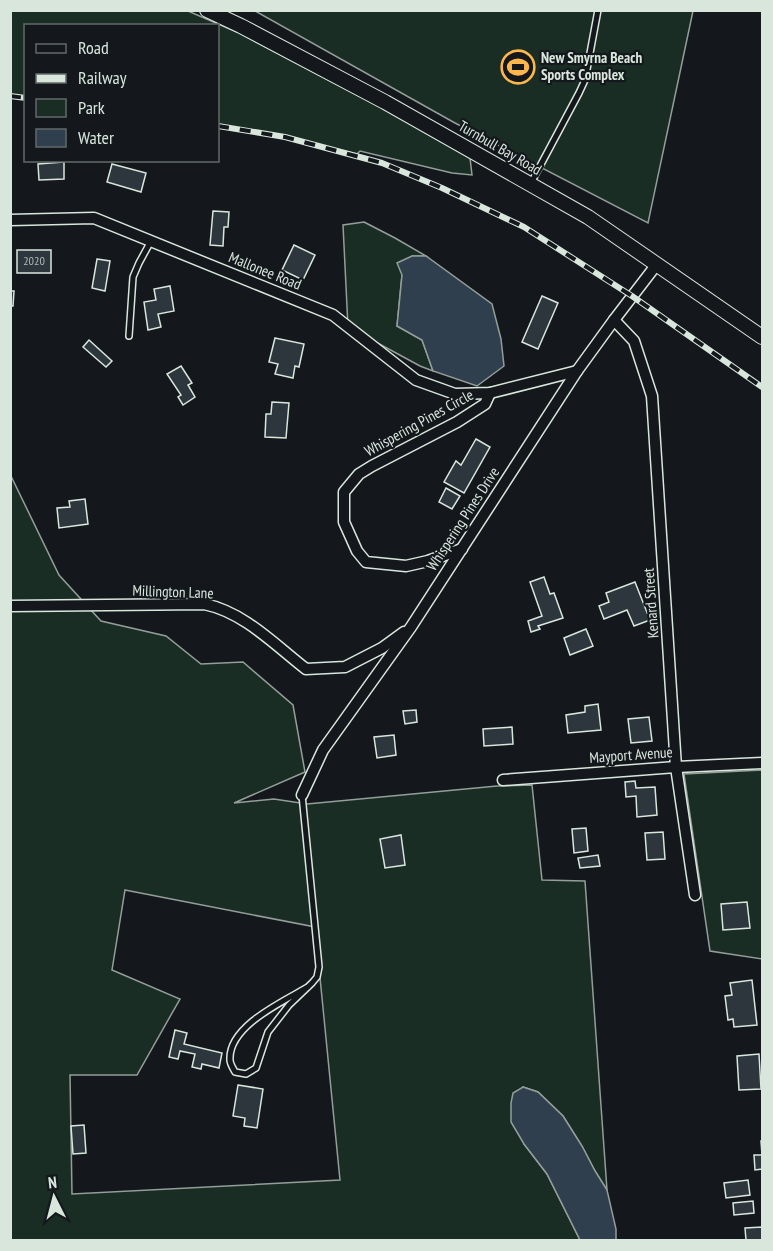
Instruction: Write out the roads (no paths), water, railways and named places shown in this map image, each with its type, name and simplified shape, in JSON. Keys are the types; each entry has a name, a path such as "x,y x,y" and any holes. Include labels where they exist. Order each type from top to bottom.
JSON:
{"street":[{"name":"Turnbull Bay Road","path":"207,10 385,102 588,217 762,337"},
{"name":"Mallonee Road","path":"10,220 94,218 333,315 416,380 455,394 490,393"},
{"name":"Whispering Pines Drive","path":"302,795 323,750 411,627 577,371 657,264"},
{"name":"Kenard Street","path":"614,320 634,341 652,396 676,767 695,895"},
{"name":"Whispering Pines Circle","path":"462,549 406,566 366,562 357,551 344,522 344,492 359,474 485,405 490,393 577,371"},
{"name":"Millington Lane","path":"10,606 204,604 220,608 244,620 306,669 345,667 382,648 411,627"},
{"name":"Mayport Avenue","path":"503,780 762,762"}],"lane":[{"path":"530,184 585,80 597,11"},
{"path":"129,336 133,277 151,241"},
{"path":"302,795 319,967 316,977 308,987 289,1005 268,1032 256,1068 246,1074 235,1072 230,1062 231,1049 239,1034 258,1017 308,987"}],"water":[{"path":"412,256 426,256 492,304 501,339 504,366 477,386 433,371 422,340 397,326 402,275 397,263"},
{"path":"523,1087 538,1092 563,1116 582,1146 607,1190 616,1229 616,1240 580,1240 547,1174 524,1144 511,1122 513,1093"}],"railway":[{"path":"10,96 24,98"},
{"path":"219,126 285,137 382,163 442,188 524,227 632,296 762,387"}],"place":[{"name":"New Smyrna Beach Sports Complex","path":"518,67"}]}
